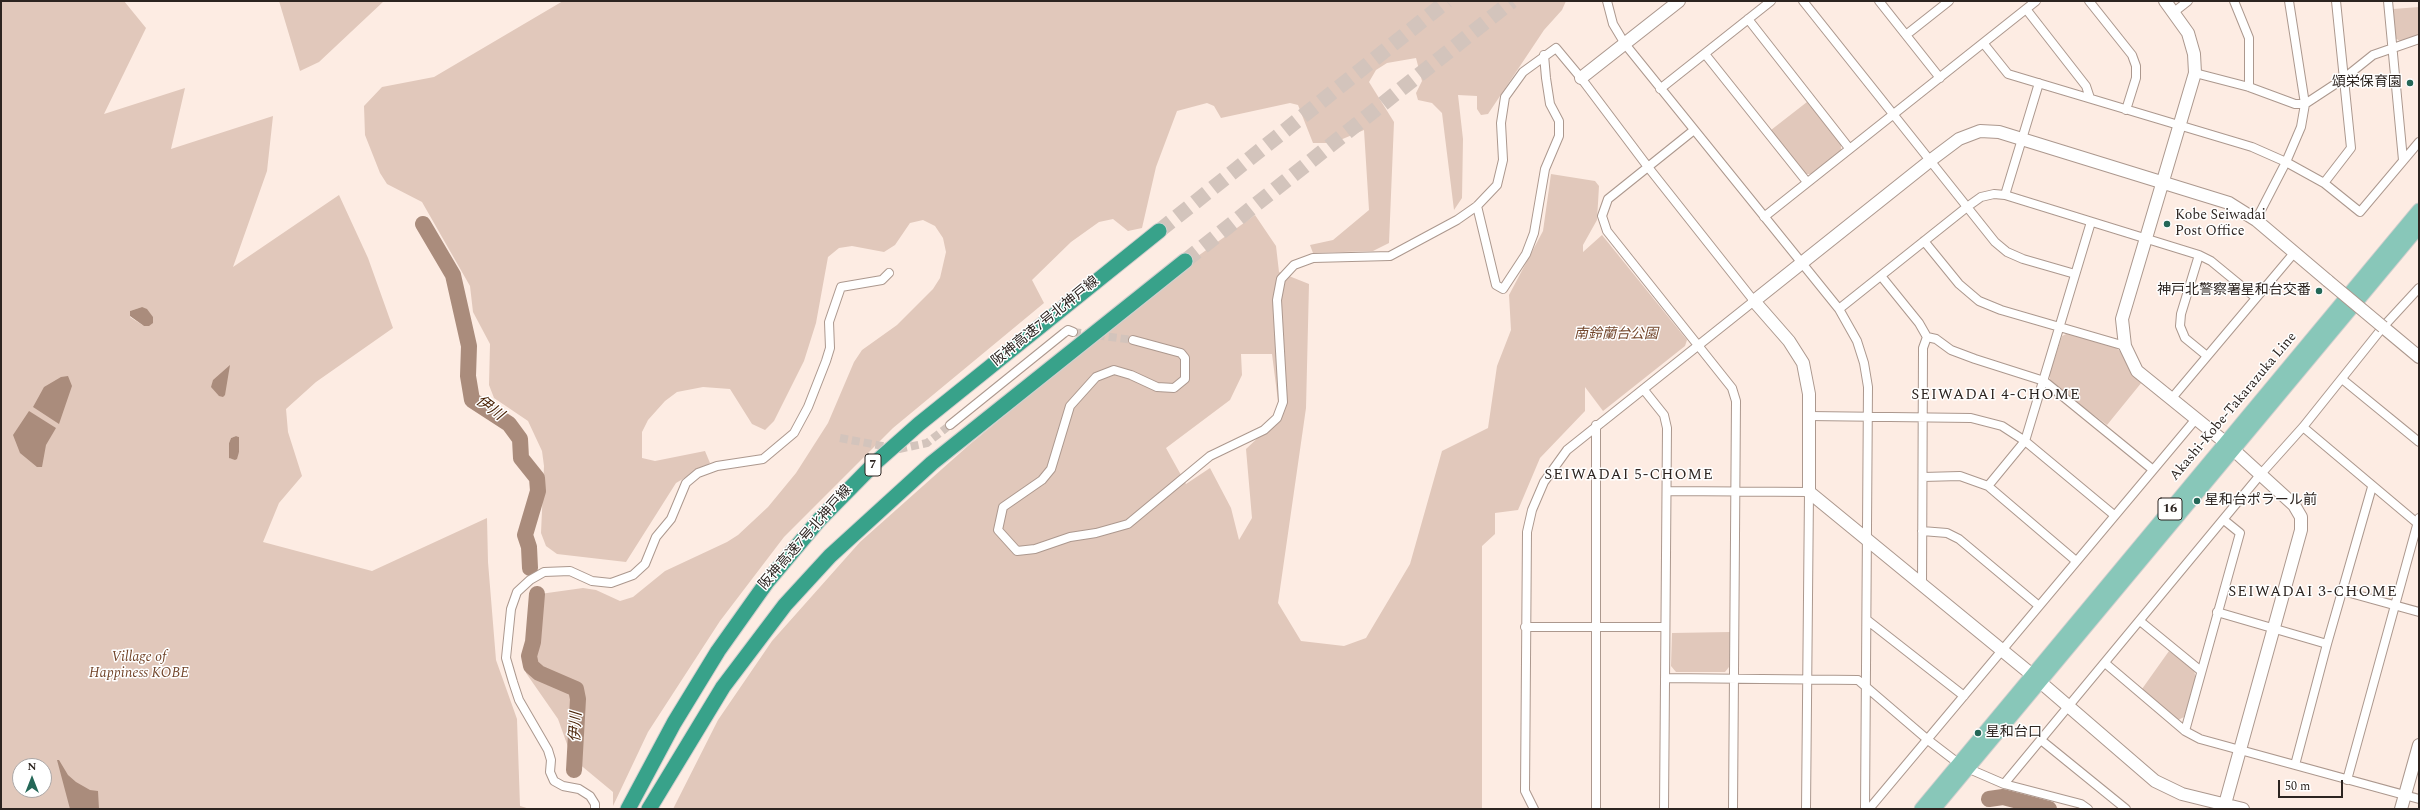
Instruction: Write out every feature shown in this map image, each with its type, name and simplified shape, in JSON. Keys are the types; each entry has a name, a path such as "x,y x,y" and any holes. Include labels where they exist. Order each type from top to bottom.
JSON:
{"highway":[{"name":"阪神高速7号北神戸線","path":"628,809 702,676 750,604 784,560 832,506 875,463 919,424 1159,231"},
{"name":"阪神高速7号北神戸線","path":"649,809 670,771 723,687 785,605 830,556 932,463 1185,261"}],"main road":[{"name":"Akashi-Kobe-Takarazuka Line","path":"2230,446 2419,210"},
{"name":"Akashi-Kobe-Takarazuka Line","path":"1921,809 1962,765 2230,446 2419,227"},
{"name":"Akashi-Kobe-Takarazuka Line","path":"1934,809 1962,765"}],"street":[{"path":"1607,1 1613,24 1625,44 1839,309 1857,341 1864,363 1868,387 1865,809"},
{"path":"1581,78 1679,1"},
{"path":"1660,89 1771,1"},
{"path":"1803,1 1894,112 1966,207 1995,242 2007,252 2023,259 2075,274"},
{"path":"1879,1 1940,78"},
{"path":"1906,35 1949,1"},
{"path":"1764,217 1894,112 1984,44 2036,1"},
{"path":"2089,1 2132,54 2136,66 2136,78 2126,110"},
{"path":"2165,1 2188,33 2194,54 2195,73 2164,183 2122,319 2124,346 2137,371 2172,398 2195,420 2230,446 2294,505 2302,517 2301,530 2272,628 2224,806"},
{"path":"2174,12 2188,1"},
{"path":"2234,1 2249,38 2249,88"},
{"path":"2256,220 2286,162 2301,128 2305,104 2289,1"},
{"path":"2324,182 2351,148 2336,1"},
{"path":"2388,1 2403,160"},
{"path":"2026,9 2086,86 2090,98"},
{"path":"1748,19 1849,148"},
{"path":"2195,73 2249,88 2294,104 2305,104 2343,79 2373,54 2392,46 2419,39"},
{"path":"1984,44 2008,74 2252,147 2286,162 2324,182 2360,212 2419,142"},
{"path":"1133,340 1181,353 1185,358 1186,370 1183,382 1174,388 1157,387 1131,375 1114,370 1096,377 1070,406 1051,469 1042,480 1003,507 1000,514 998,530 1017,551 1035,549 1070,538 1096,533 1128,524 1210,456 1264,430 1277,418 1283,402 1277,300 1280,279 1294,265 1313,258 1390,256 1457,220 1477,206 1497,185 1503,160 1501,123 1505,97 1522,72 1544,54 1556,48 1754,301 1789,341 1803,363 1809,394 1806,809"},
{"path":"1477,206 1496,285 1503,289 1526,254 1534,233 1545,169 1559,136 1559,122 1550,104 1544,54"},
{"path":"1705,54 1807,182"},
{"path":"2005,195 2039,83"},
{"path":"1694,130 1608,199 1602,216 1607,231 1732,388 1736,401 1733,809"},
{"path":"1534,809 1525,791 1525,626 1527,532 1532,510 1544,482 1567,450 1596,425 1644,390 1930,160 1959,139 1980,131 1999,132 2230,203 2256,220 2419,358"},
{"path":"1839,309 1966,207 1981,197 1994,194 2005,195 2147,238 2212,261 2256,298"},
{"path":"1988,486 2025,441 2091,222"},
{"path":"1924,241 1959,284 1979,300 2001,310 2124,346"},
{"path":"2172,398 2294,253"},
{"path":"2198,256 2181,314 2180,326 2185,338 2207,356"},
{"path":"595,809 595,804 590,796 579,789 563,786 554,781 550,772 551,760 548,750 519,700 506,658 511,609 517,592 530,580 544,572 570,571 592,581 611,582 633,574 645,564 656,537 671,519 686,483 698,473 717,466 763,459 794,433 808,407 826,361 830,348 829,322 841,287 882,280 889,273"},
{"path":"1881,276 1919,323 1927,337 1936,339 1951,350 1975,360 2044,381 2152,469"},
{"path":"2004,784 2067,706 2105,663 2260,475 2303,427 2383,327 2419,288"},
{"path":"950,425 1068,330 1074,332"},
{"path":"1922,585 1923,348 1927,337"},
{"path":"2342,379 2419,442"},
{"path":"1644,390 1664,415 1667,428 1668,491 1665,627 1666,678 1664,809"},
{"path":"1809,416 1971,418 2002,426 2025,441 2114,515"},
{"path":"1869,809 1928,740 2152,469 2195,420"},
{"path":"1596,425 1596,809"},
{"path":"2303,427 2372,487 2418,520 2396,606 2347,780"},
{"path":"1923,477 1960,476 1988,486 2076,561"},
{"path":"2296,765 2327,644 2372,487"},
{"path":"1668,491 1736,490 1809,492 2035,678 2155,781 2182,794 2224,806 2243,809"},
{"path":"2185,731 2240,533 2224,520"},
{"path":"1922,531 1947,532 1959,539 2039,606"},
{"path":"2343,591 2419,612"},
{"path":"2217,612 2327,644"},
{"path":"1867,620 1964,696"},
{"path":"2140,621 2201,671"},
{"path":"1525,626 1665,627"},
{"path":"2105,663 2185,731 2200,739 2238,751 2296,765 2419,799"},
{"path":"1666,678 1858,680 1928,740 1962,765 2004,784 2081,804 2088,809"},
{"path":"2041,740 2126,809"},
{"path":"2401,809 2419,745"}],"green space":[{"name":"Village of Happiness KOBE","path":"1,1 124,1 146,28 104,114 185,88 171,149 273,116 267,171 233,267 339,195 368,258 393,328 316,382 286,409 288,432 302,476 279,503 263,542 372,571 487,518 488,562 496,660 517,719 520,806 530,809 1,809","holes":["142,307 144,326 130,317 130,311","236,436 239,437 239,452 231,459 229,457 229,443 231,438"]},
{"path":"279,1 384,1 319,62 300,71"},
{"path":"563,1 1566,1 1562,10 1544,30 1488,114 1481,115 1477,109 1477,96 1458,95 1463,139 1462,198 1454,210 1442,113 1432,103 1418,100 1416,93 1422,81 1416,58 1387,63 1376,70 1369,82 1394,122 1389,243 1373,251 1313,253 1310,245 1333,240 1369,210 1364,130 1333,143 1313,143 1298,105 1290,103 1221,118 1214,106 1207,103 1177,111 1156,167 1142,228 1128,231 1113,219 1099,222 1071,242 1032,280 1044,303 893,428 784,537 720,621 648,732 613,806 613,792 572,758 558,719 526,673 526,631 540,594 583,588 596,590 620,601 633,597 665,571 727,542 738,535 768,507 796,473 828,423 854,362 862,350 897,325 933,289 940,278 946,252 943,238 935,226 923,220 910,223 895,245 884,252 852,246 839,248 828,257 816,323 804,361 774,421 765,430 752,424 730,389 703,387 677,392 665,401 648,420 642,432 642,458 655,461 705,451 710,463 676,483 626,562 557,554 546,546 541,533 544,466 542,451 528,421 494,398 489,385 490,344 473,312 470,286 422,202 387,184 380,173 365,135 364,106 382,87 434,77"},
{"path":"2419,7 2419,35 2400,41 2395,38 2393,9"},
{"path":"1807,102 1841,144 1841,151 1812,174 1805,174 1771,130"},
{"name":"南鈴蘭台公園","path":"1551,174 1595,181 1599,186 1597,220 1583,245 1583,252 1602,235 1687,340 1685,346 1603,411 1585,387 1585,411 1540,458 1518,510 1495,513 1495,534 1482,546 1482,809 673,809 718,720 772,641 860,542 969,445 1191,261 1255,215 1276,246 1279,272 1309,284 1306,408 1278,603 1301,641 1344,646 1366,638 1410,564 1442,451 1488,428 1497,366 1511,330 1509,295 1543,231","holes":["1241,354 1272,354 1280,417 1246,449 1252,518 1239,540 1231,508 1210,468 1186,484 1166,448 1230,400 1242,375"]},
{"path":"2068,333 2115,347 2121,352 2132,374 2142,382 2107,425 2051,383 2049,375 2062,336"},
{"path":"1730,632 1729,667 1725,672 1676,672 1671,666 1672,633"},
{"path":"2169,651 2194,670 2196,679 2184,717 2178,720 2142,689"}],"shaded area":[{"path":"142,307 147,309 153,317 153,323 149,326 144,326 130,316 130,311"},
{"path":"230,365 225,395 223,397 219,396 211,387 213,380"},
{"path":"68,376 72,386 59,424 33,407 44,387 61,377"},
{"path":"29,411 56,428 46,445 42,467 37,467 20,453 13,435"},
{"path":"236,436 239,437 239,452 237,459 235,460 229,458 229,443 231,438"},
{"path":"57,760 59,760 68,775 76,782 90,790 98,791 99,809 70,809"}],"waterway":[{"name":"伊川","path":"423,224 453,275 469,346 468,376 472,400 509,424 520,439 521,458 537,478 538,491 525,535 529,547 530,568"},
{"name":"伊川","path":"537,594 533,642 529,656 531,666 539,673 576,689 578,699 574,770"},
{"path":"1989,799 2003,797 2049,809"}],"tunnel":[{"path":"1159,231 1447,1"},
{"path":"1185,261 1512,1"},
{"path":"1073,332 1133,340"},
{"path":"840,438 899,449 927,443 950,425"}],"place":[{"name":"頌栄保育園","path":"2410,83"},
{"name":"Kobe Seiwadai Post Office","path":"2167,224"},
{"name":"神戸北警察署星和台交番","path":"2319,291"},
{"name":"星和台ポラール前","path":"2197,501"},
{"name":"星和台口","path":"1978,733"}],"district":[{"name":"SEIWADAI 4-CHOME","path":"1996,396"},
{"name":"SEIWADAI 5-CHOME","path":"1629,476"},
{"name":"SEIWADAI 3-CHOME","path":"2313,593"}]}
